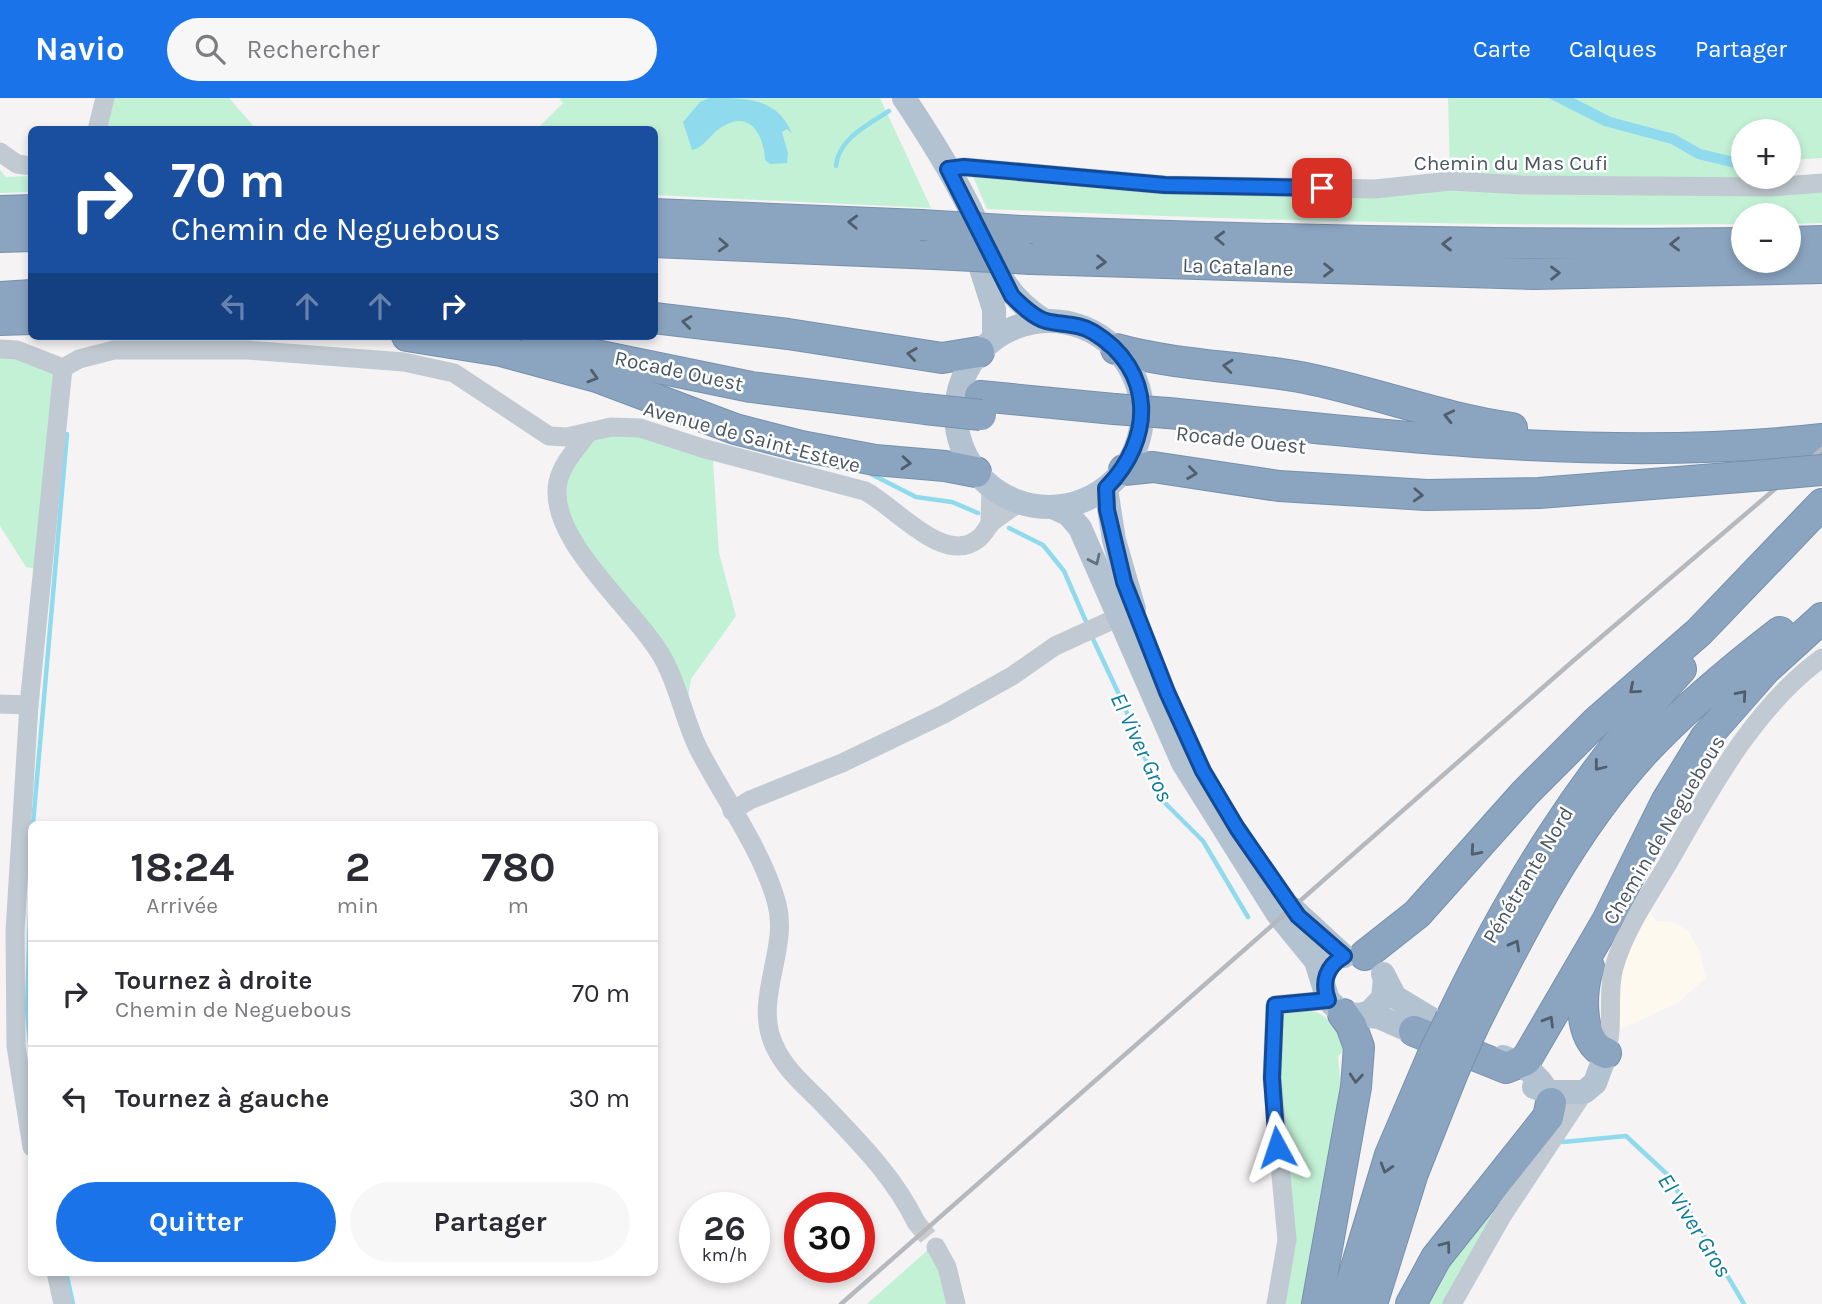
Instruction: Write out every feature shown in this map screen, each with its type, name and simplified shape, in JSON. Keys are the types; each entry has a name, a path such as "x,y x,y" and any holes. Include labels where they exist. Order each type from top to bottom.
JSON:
{"highway":[{"path":"0,211 28,211"},
{"name":"La Catalane","path":"658,214 1283,241 1534,246 1731,243"},
{"path":"0,237 28,236"},
{"path":"1801,242 1822,241"},
{"name":"La Catalane","path":"658,242 1032,259 1533,274 1822,268"},
{"path":"0,298 28,297"},
{"path":"658,318 788,334 942,358 987,345"},
{"path":"0,320 28,319"},
{"path":"432,340 501,351 597,377 734,429 801,446 874,460 945,466 983,480"},
{"name":"Rocade Ouest","path":"519,340 751,387 927,400 1167,423 1461,460 1570,467 1681,468 1767,461 1815,446"},
{"name":"Rocade Ouest","path":"630,340 927,400"},
{"path":"1116,349 1147,358 1264,370 1329,383 1407,407 1483,424 1822,470"},
{"path":"1115,479 1153,467 1279,486 1427,495 1539,494 1767,461"},
{"path":"1355,956 1417,914 1525,793 1597,721 1699,632 1822,504"},
{"name":"Pénétrante Nord","path":"1462,1023 1491,934 1534,860 1581,789 1640,714 1822,513"},
{"name":"Pénétrante Nord","path":"1345,1304 1390,1155 1442,1065 1462,1023 1605,800 1644,753 1691,706 1737,666 1822,600"},
{"path":"1411,1304 1436,1258 1548,1117 1540,1085 1526,1060 1607,921 1666,802 1706,737 1766,669 1822,618"},
{"path":"1606,1053 1599,1051 1592,1040 1581,1001 1586,974 1607,921"},
{"path":"1317,1304 1356,1087 1359,1047 1351,1026 1328,1003"},
{"path":"1414,1031 1506,1068 1540,1085"},
{"name":"Pénétrante Nord","path":"1373,1304 1442,1065"}],"main road":[{"path":"891,98 931,164 984,273 994,309 987,345"},
{"path":"904,98 948,169 1001,279 1023,308 1045,321"},
{"path":"1328,1003 1316,961 1269,902 1183,763 1121,616 1080,528 1068,514 1055,508 1019,503 983,480 960,437 957,398 965,374 987,345 1018,326 1045,321 1068,323 1090,331 1116,349 1134,376 1142,408 1139,440 1115,479 1107,510 1124,582 1167,692 1203,771 1237,828 1298,916 1355,956 1374,961 1395,997 1410,1009 1540,1085"},
{"path":"1055,508 1082,502 1115,479"},
{"path":"1328,1003 1329,968 1355,956"},
{"path":"1328,1003 1378,1006 1386,988 1385,978"},
{"path":"1328,1003 1379,1017 1414,1031 1486,1069 1540,1085 1590,1088 1606,1053"}],"street":[{"path":"98,126 105,98"},
{"path":"0,152 17,164 28,165"},
{"name":"Chemin du Mas Cufi","path":"948,169 964,167 1165,185 1362,188 1450,181 1523,185 1771,187 1822,183"},
{"path":"0,349 16,350 63,368"},
{"path":"63,368 79,359 114,350 247,350 404,362 454,373 549,436 562,470"},
{"path":"28,1122 16,1046 15,931 30,705 63,368"},
{"name":"Avenue de Saint-Esteve","path":"549,436 611,427 640,428 702,448 865,491 884,501 931,539 947,547 965,547 980,539 990,524 1019,503"},
{"path":"589,432 562,470 557,500 560,516 575,543 663,657 697,746 767,875 778,904 781,925 769,978 769,1027 774,1045 790,1069 888,1173 916,1222"},
{"path":"983,480 990,524"},
{"path":"732,811 750,800 842,763 944,714 1012,676 1055,646 1121,616"},
{"name":"Chemin de Neguebous","path":"1606,1053 1611,1039 1611,987 1625,937 1712,788 1746,738 1772,704 1822,658"},
{"path":"0,704 30,705"},
{"path":"1276,1304 1287,1240 1274,1104 1272,1031 1275,1005 1328,1003"},
{"path":"1452,1304 1502,1216 1590,1088"},
{"path":"936,1247 947,1267 956,1304"},
{"path":"57,1276 63,1304"}],"shaded area":[{"path":"1650,911 1656,921 1672,922 1688,930 1700,952 1706,978 1679,1002 1617,1031 1620,968 1640,925"}],"green space":[{"path":"113,98 229,98 253,126 108,126"},
{"path":"559,98 880,98 931,208 658,195 658,126 540,126 563,103"},
{"path":"1448,98 1548,98 1605,126 1671,144 1697,159 1731,167 1731,179 1450,174"},
{"path":"1574,98 1822,98 1822,158 1801,159 1801,119 1731,119 1731,156 1701,149 1675,134 1611,117"},
{"path":"0,170 6,177 28,176 28,192 0,193"},
{"path":"972,174 1450,188 1822,189 1822,223 1801,224 1801,203 1731,203 1731,224 1460,223 987,209"},
{"path":"0,358 15,358 55,373 36,569 26,567 0,526"},
{"path":"612,435 638,436 713,460 719,553 736,616 691,679 687,703 670,653 658,634 587,548 574,526 566,503 566,482 576,460 590,441"},
{"path":"1285,1009 1309,1010 1323,1016 1349,1046 1338,1056 1341,1086 1303,1304 1282,1304 1278,1031"},
{"path":"1531,1151 1443,1304 1423,1304 1445,1264"},
{"path":"929,1249 941,1270 949,1304 867,1304"}],"water":[{"path":"709,98 760,102 779,113 792,134 787,129 782,132 788,153 787,163 770,164 765,160 762,142 754,127 740,121 722,127 692,150 683,122 700,102"},
{"path":"1548,98 1574,98 1611,117 1675,134 1701,149 1731,156 1731,167 1697,159 1671,144 1604,126"}],"waterway":[{"name":"El Viver Gros","path":"836,166 838,156 848,140 889,111"},
{"path":"33,821 67,434"},
{"name":"El Viver Gros","path":"869,473 916,497 952,502 978,513"},
{"name":"El Viver Gros","path":"1009,528 1043,545 1064,571 1087,624"},
{"name":"El Viver Gros","path":"1093,639 1123,703 1162,800 1203,841 1248,917"},
{"path":"28,979 28,1021"},
{"name":"El Viver Gros","path":"1563,1142 1626,1136 1668,1175 1744,1304"},
{"path":"67,1276 73,1304"}],"tunnel":[{"path":"916,1222 936,1247"}],"railway":[{"path":"841,1304 1573,661 1822,449"}],"route":[{"path":"1277,1147 1272,1078 1275,1005 1328,1000 1324,987 1325,977 1335,961 1344,956 1298,916 1270,878 1217,795 1203,771 1167,692 1124,582 1107,510 1106,488 1124,470 1139,440 1142,408 1134,376 1110,344 1090,331 1068,323 1045,321 1023,308 1012,296 1001,279 966,201 948,169 964,167 1165,185 1322,188"}]}
